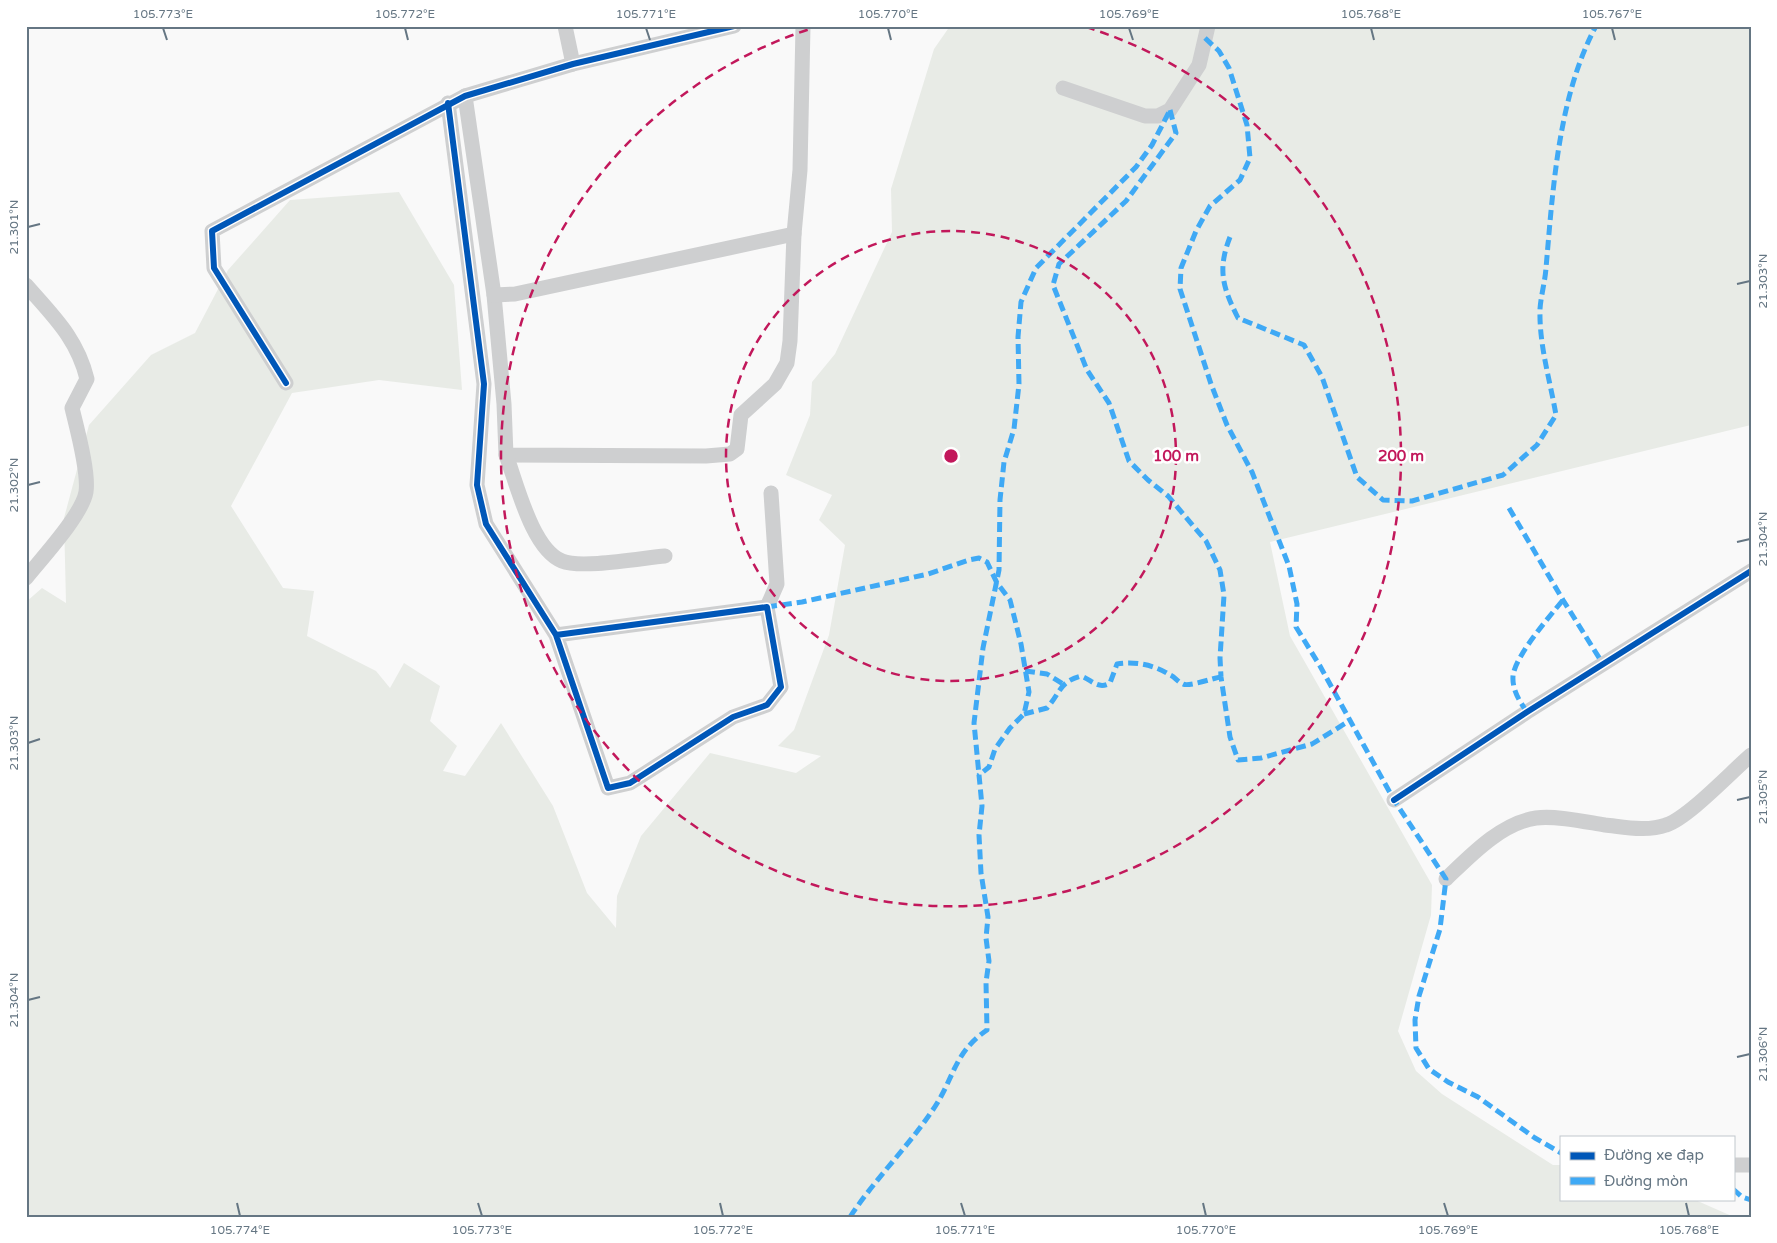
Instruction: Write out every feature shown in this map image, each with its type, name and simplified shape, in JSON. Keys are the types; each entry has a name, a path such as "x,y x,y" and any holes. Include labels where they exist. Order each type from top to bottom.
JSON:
{"street":[{"path":"565,26 572,64"},
{"path":"286,383 214,268 212,231 448,103 465,96 572,64 734,26"},
{"path":"506,455 706,456 730,454 737,448 741,415 775,384 787,363 790,341 794,234 800,170 803,26"},
{"path":"1063,88 1145,116 1158,116 1170,110 1199,65 1208,26"},
{"path":"465,96 494,295 506,455 530,519 544,548 562,561 578,564 665,556"},
{"path":"448,103 484,384 477,485 486,524 556,635 608,788 630,783 733,717 766,705 781,687 768,608 777,584 771,493"},
{"path":"494,295 515,294 794,234"},
{"path":"26,285 69,334 82,359 87,379 72,408 82,446 86,492 78,512 26,578"},
{"path":"1394,800 1527,712 1751,571"},
{"path":"556,635 768,608"},
{"path":"1446,879 1468,858 1515,824 1538,818 1628,828 1650,828 1666,825 1683,816 1751,755"},
{"path":"1734,1165 1751,1164"}],"shaded area":[{"path":"950,26 1751,26 1751,425 1270,542 1290,636 1432,885 1431,915 1398,1031 1416,1071 1442,1094 1553,1165 1560,1165 1560,1200 1695,1200 1734,1217 26,1217 26,602 42,588 66,603 64,518 89,425 151,355 195,333 228,270 290,200 399,192 454,285 462,390 379,380 292,393 231,506 283,588 314,591 307,636 376,671 390,688 404,663 440,686 430,721 457,746 443,771 465,776 501,723 553,806 587,893 616,928 617,896 641,836 710,753 796,773 821,756 778,746 794,730 829,635 845,545 819,520 832,495 786,475 810,415 812,382 835,354 892,232 891,189 934,49"}],"marked path":[{"path":"1230,237 1223,269 1225,288 1238,318 1304,345 1322,377 1357,477 1383,500 1412,501 1503,475 1537,445 1556,415 1543,349 1540,309 1555,175 1565,113 1583,54 1596,26"},
{"path":"1205,38 1219,51 1229,68 1247,125 1250,158 1240,180 1210,206 1196,231 1181,268 1180,289 1211,384 1227,425 1252,472 1289,566 1297,604 1296,627 1320,666 1394,800 1446,879 1440,929 1419,996 1415,1020 1416,1048 1429,1069 1448,1082 1478,1097 1535,1138 1560,1152"},
{"path":"1170,110 1176,133 1126,201 1059,264 1053,285 1087,370 1109,403 1129,461 1168,496 1206,541 1220,570 1224,595 1220,658 1221,677 1230,737 1238,760 1261,758 1312,744 1349,721"},
{"path":"850,1217 932,1111 967,1048 987,1030 986,982 989,961 986,938 988,917 981,873 979,835 982,806 974,723 983,648 999,570 1000,500 1004,462 1014,429 1019,384 1018,337 1021,302 1036,268 1136,167 1152,145 1170,110"},
{"path":"1509,508 1603,664"},
{"path":"767,607 802,602 928,574 969,560 979,558 987,562 997,583 1010,600 1021,644 1029,692 1024,714 1010,728 995,749 989,767 978,776"},
{"path":"1527,712 1515,691 1513,676 1515,668 1526,647 1563,600"},
{"path":"1024,714 1047,708 1061,688 1074,678 1081,676 1098,685 1110,683 1117,664 1131,663 1151,666 1186,685 1221,677"},
{"path":"1025,671 1047,674 1063,684"},
{"path":"1734,1190 1742,1197 1751,1200"}],"cycle path":[{"path":"286,383 214,268 212,231 465,96 573,64 734,26"},
{"path":"448,103 484,384 477,485 486,524 556,635 608,788 630,783 733,717 767,705 781,687 767,607 556,635"},
{"path":"1394,800 1527,712 1751,571"}]}
